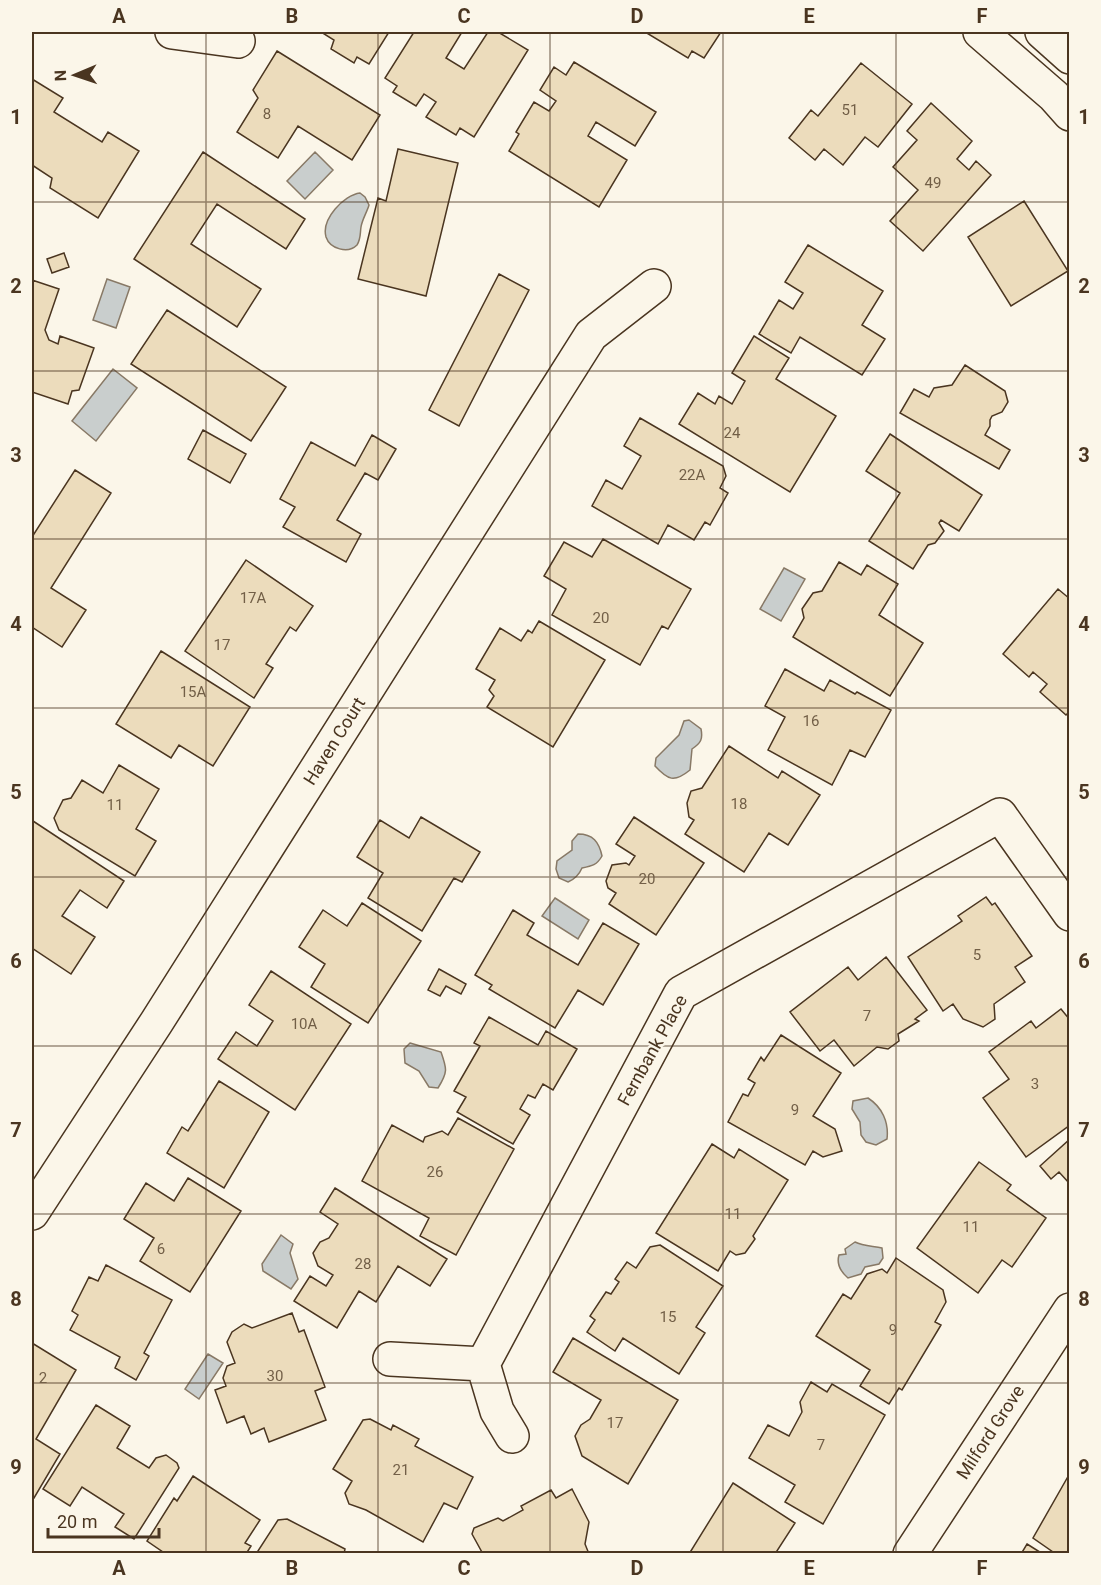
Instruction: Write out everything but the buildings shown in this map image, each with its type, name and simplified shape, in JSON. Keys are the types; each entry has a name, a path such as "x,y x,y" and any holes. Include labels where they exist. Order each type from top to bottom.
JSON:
{"street":[{"path":"172,32 238,41"},
{"path":"980,32 1054,96 1070,114"},
{"path":"1042,32 1070,57"},
{"name":"Haven Court","path":"32,1213 163,1012 591,335 654,286"},
{"name":"Fernbank Place","path":"483,1364 681,993 1000,814 1070,914"},
{"name":"Milford Grove","path":"910,1554 1070,1310"},
{"path":"390,1359 483,1364 497,1411 512,1436"}],"shaded area":[{"path":"315,152 333,170 305,199 287,181"},
{"path":"360,193 369,205 357,245 344,250 331,245 325,230 330,216 347,198"},
{"path":"107,279 130,287 116,328 93,320"},
{"path":"113,369 137,388 96,441 72,421"},
{"path":"784,568 805,579 781,621 760,609"},
{"path":"689,720 701,729 702,736 699,743 692,749 690,770 680,777 668,777 655,766 656,758 679,735 684,721"},
{"path":"578,834 591,837 599,847 602,856 594,865 582,868 573,880 568,882 559,878 556,869 557,861 572,850 572,841"},
{"path":"555,898 589,920 578,939 542,916"},
{"path":"410,1043 441,1052 446,1070 438,1088 429,1087 419,1071 405,1063 404,1049"},
{"path":"868,1098 881,1110 886,1121 887,1139 876,1145 866,1142 861,1135 860,1122 852,1109 853,1101"},
{"path":"281,1235 293,1244 290,1253 298,1279 291,1289 263,1271 262,1264"},
{"path":"855,1242 882,1248 883,1258 879,1264 865,1267 861,1274 848,1278 840,1268 838,1259 839,1255 846,1254 845,1249"},
{"path":"208,1354 223,1363 199,1399 185,1389"}]}
